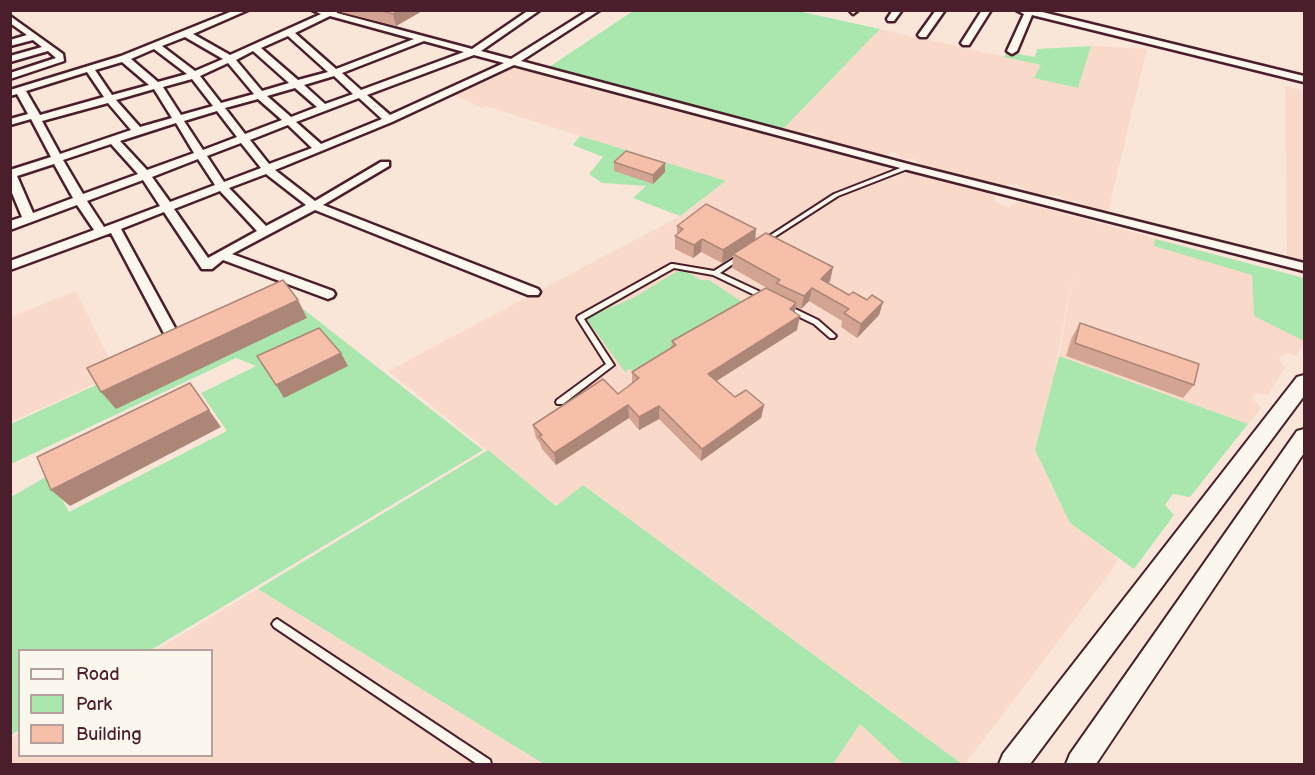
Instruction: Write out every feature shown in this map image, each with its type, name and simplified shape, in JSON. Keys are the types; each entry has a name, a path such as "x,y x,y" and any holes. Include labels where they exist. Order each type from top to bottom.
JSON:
{"street":[{"path":"100,232 78,200 36,117 15,92 124,58 244,10"},
{"path":"316,10 333,12 422,39 908,168 1305,267"},
{"path":"10,226 473,52 536,10"},
{"path":"10,266 268,170 388,119 512,62 596,10"},
{"path":"891,19 898,10"},
{"path":"923,35 941,10"},
{"path":"966,43 987,10"},
{"path":"1012,51 1026,11 1305,79"},
{"path":"10,122 194,75 333,12"},
{"path":"10,18 15,26 35,36 61,59 10,76"},
{"path":"289,32 388,119"},
{"path":"187,34 230,59 260,95 319,148"},
{"path":"10,43 35,36"},
{"path":"29,219 11,174 138,131 334,73 422,39"},
{"path":"155,45 194,75 268,170 314,206 533,292"},
{"path":"10,59 49,48"},
{"path":"255,48 325,109"},
{"path":"124,58 157,86 221,186 264,231"},
{"path":"90,69 109,98 138,131"},
{"path":"113,139 145,175 168,206 207,266 221,255 314,206 385,164"},
{"path":"114,227 174,339"},
{"path":"221,255 328,294"},
{"path":"1013,765 1305,382"},
{"path":"1080,765 1305,437"}],"lane":[{"path":"715,273 836,195 908,168"},
{"path":"560,402 610,365 580,318 673,266 715,273 816,322 832,336"},
{"path":"277,624 486,765"}],"shaded area":[{"path":"880,29 1042,65 1035,78 1077,88 1091,46 1147,49 1108,212 1089,207 1077,200 1068,202 1060,196 1033,194 1017,185 1010,184 1006,187 919,164 914,159 902,160 895,152 885,155 818,138 815,133 797,133 783,129"},
{"path":"518,67 581,84 586,89 593,87 881,164 895,177 910,171 992,194 996,202 1008,208 1020,202 1304,278 1304,345 1296,356 1286,353 1279,359 1285,368 1268,395 1256,393 1252,398 1261,408 1248,424 1059,356 1074,270 1049,400 1035,450 1070,523 1118,559 965,764 962,764 583,485 557,506 388,371 680,216 725,182 486,106 482,108 454,95 454,91 508,68"},
{"path":"1285,86 1304,91 1304,261 1287,256"},
{"path":"76,291 117,374 11,422 11,317"},
{"path":"258,589 544,764 11,764 11,739 18,734 18,757 213,757 213,649 158,649"},
{"path":"860,724 903,764 833,764"}],"green space":[{"path":"633,11 798,11 880,29 783,129 549,67"},
{"path":"1091,46 1078,88 1034,78 1041,65 1004,57 1007,52 1035,57 1037,49"},
{"path":"580,136 726,181 680,216 633,198 646,186 602,183 589,174 603,157 573,145"},
{"path":"1155,239 1304,278 1304,341 1254,316 1252,275 1154,246"},
{"path":"683,270 701,280 709,280 742,302 740,313 636,371 629,369 625,372 586,318 633,298"},
{"path":"288,297 483,450 153,649 18,649 18,731 11,735 11,497 49,475 69,512 227,431 201,393 256,366 236,358 11,464 11,424"},
{"path":"1059,356 1248,424 1190,497 1173,494 1165,505 1174,515 1134,569 1070,523 1035,450"},
{"path":"488,450 556,506 583,485 962,764 903,764 860,724 833,764 544,764 258,589"}],"building":[{"path":"379,10 400,10 393,14"},
{"path":"626,151 665,163 653,175 614,162"},
{"path":"706,204 756,229 723,250 702,239 694,245 675,236 683,229 677,226"},
{"path":"766,233 833,267 821,279 849,295 853,292 867,300 872,295 883,302 861,324 844,313 849,309 812,288 804,296 776,283 780,280 733,254"},
{"path":"283,280 298,300 101,392 87,368"},
{"path":"766,288 796,303 790,309 800,316 708,374 735,397 746,390 764,405 702,449 659,406 639,417 628,405 554,453 539,436 542,435 533,425 603,379 618,394 639,378 632,372 676,345 672,341"},
{"path":"1080,323 1199,364 1194,385 1075,343"},
{"path":"319,328 341,353 276,385 257,356"},
{"path":"190,383 209,410 51,490 37,457"}]}
